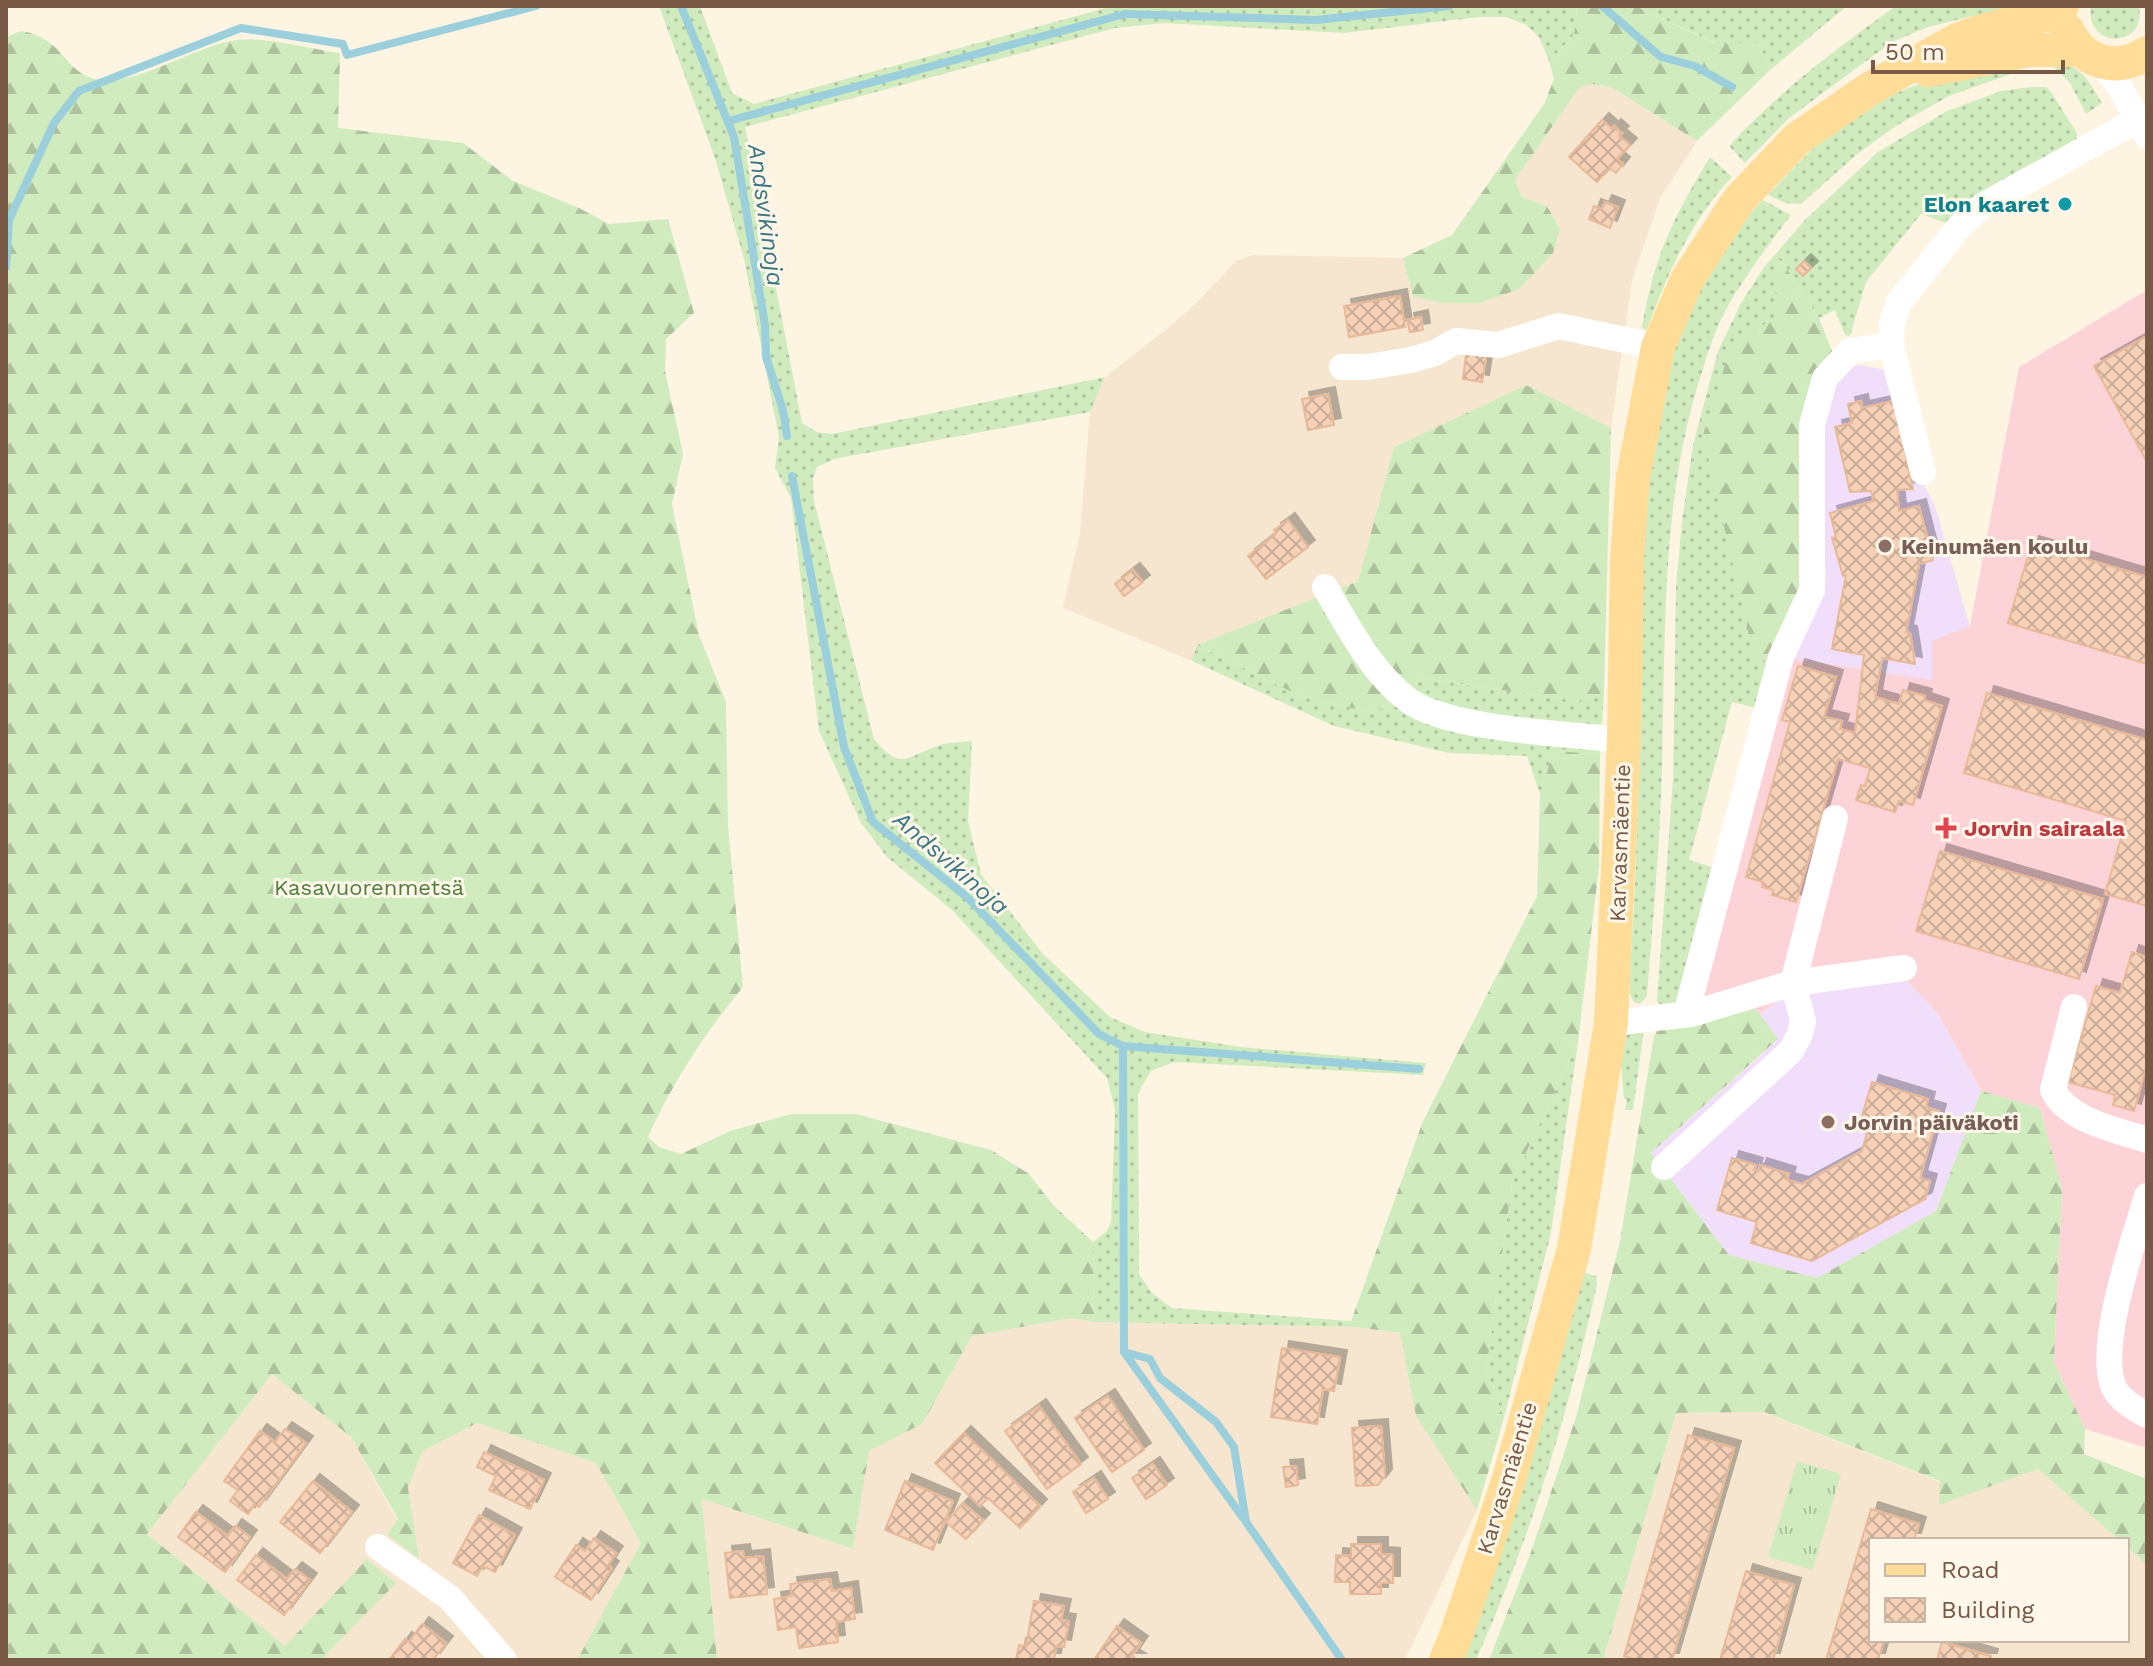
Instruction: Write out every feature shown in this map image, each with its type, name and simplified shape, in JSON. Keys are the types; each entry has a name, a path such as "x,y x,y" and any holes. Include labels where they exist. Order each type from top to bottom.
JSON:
{"main road":[{"path":"2064,6 2067,29 2090,56"},
{"name":"Karvasmäentie","path":"1446,1660 1509,1479 1574,1249 1611,1023 1624,740 1626,586 1633,478 1658,347 1687,280 1739,200 1797,139 1871,88 1957,40 2044,15 2064,6"},
{"name":"Karvasmäentie","path":"1871,88 1926,70 2028,50 2090,56 2125,64 2147,53"}],"street":[{"path":"1923,472 1891,345 1898,304 1958,228 1982,206 2142,128 2118,84 2090,56"},
{"path":"1342,367 1368,367 1411,360 1435,353 1456,341 1498,345 1559,326 1658,347"},
{"path":"1686,1014 1781,657 1812,590 1812,425 1825,378 1850,351 1891,345"},
{"path":"1325,587 1348,627 1379,670 1407,699 1433,714 1471,722 1624,740"},
{"path":"1664,1167 1791,1051 1800,1034 1803,1021 1793,983 1835,818"},
{"path":"1611,1023 1686,1014 1793,983 1904,968"},
{"path":"2074,1007 2053,1090 2059,1102 2073,1112 2147,1140"},
{"path":"2147,1196 2110,1329 2115,1391 2147,1415"},
{"path":"378,1547 450,1598 504,1660"}],"shaded area":[{"path":"1592,84 1611,87 1697,141 1660,198 1632,280 1611,428 1526,385 1394,447 1358,581 1197,645 1192,661 1063,608 1080,533 1090,412 1105,377 1168,328 1236,261 1253,255 1403,258 1413,296 1547,206 1522,197 1515,180 1579,88"},
{"name":"Jorvin sairaala","path":"2147,290 2147,1448 2085,1429 2054,1362 2062,1189 2040,1108 1981,1091 1937,1012 1906,980 1857,976 1779,1000 1760,1014 1746,1001 1693,1018 1790,658 1932,680 1932,641 1970,626 2019,367"},
{"name":"Keinumäen koulu","path":"1860,365 1885,370 1917,472 1935,506 1970,627 1933,681 1790,658 1826,579 1817,433 1826,392 1848,367"},
{"name":"Jorvin päiväkoti","path":"1857,976 1906,980 1937,1012 1981,1091 1936,1211 1817,1279 1729,1255 1651,1153 1778,1040 1760,1014 1779,1000"},
{"path":"1072,1318 1094,1322 1355,1327 1400,1333 1477,1510 1405,1660 717,1660 702,1499 852,1549 869,1451 922,1424 972,1336"},
{"path":"272,1374 351,1437 418,1558 408,1488 422,1452 477,1423 596,1463 641,1543 577,1660 321,1660 395,1583 368,1560 285,1647 146,1533"},
{"path":"1763,1412 1940,1482 1940,1504 2038,1469 2117,1538 1869,1538 1869,1642 2129,1642 2129,1549 2147,1565 2147,1660 1603,1660 1676,1413"}],"green space":[{"path":"659,6 700,6 732,93 754,104 1113,6 1577,6 1574,35 1549,61 1539,37 1526,25 1506,17 1480,17 1344,33 1164,23 1115,28 745,127 802,423 817,432 832,434 1105,377 1090,412 834,459 817,467 813,478 814,501 874,739 899,759 940,745 972,741 968,821 981,874 1042,953 1110,1017 1145,1032 1241,1047 1426,1063 1423,1075 1174,1062 1151,1071 1138,1093 1139,1274 1153,1294 1172,1308 1351,1321 1355,1327 1094,1322 1093,1242 1106,1232 1111,1223 1115,1110 1107,1078 952,910 887,857 861,823 819,731 791,498 775,468 779,437 744,259 715,158"},
{"path":"1577,6 1635,6 1714,43 1759,43 1770,70 1697,141 1611,87 1592,84 1579,88 1515,180 1522,197 1547,206 1560,229 1553,253 1519,289 1480,303 1442,303 1413,296 1403,258 1452,235 1544,104 1554,79 1549,61 1574,35"},
{"path":"1635,6 1847,6 1770,70 1759,43 1715,43"},
{"path":"1896,6 2006,8 1928,27 1892,42 1789,118 1745,163 1729,146 1788,89"},
{"path":"2091,6 2139,6 2139,20 2134,31 2115,39 2097,30 2091,20"},
{"name":"Kasavuorenmetsä","path":"21,31 47,41 79,72 101,80 132,77 236,40 274,41 340,53 338,128 463,143 513,181 609,224 668,219 694,313 666,339 665,371 683,454 672,504 699,635 726,702 728,825 743,987 690,1059 648,1137 659,1147 681,1154 730,1131 791,1114 856,1114 991,1150 1029,1174 1053,1205 1093,1242 1094,1322 1072,1318 972,1336 922,1424 869,1451 853,1549 702,1499 717,1660 577,1660 641,1543 596,1463 477,1423 422,1452 408,1488 419,1559 387,1534 398,1519 351,1437 272,1374 147,1534 285,1646 367,1559 396,1583 321,1660 6,1660 6,37"},
{"path":"2047,60 2075,68 2102,103 2086,114 2070,83"},
{"path":"1959,69 2018,69 1949,96 1896,126 1856,155 1801,204 1785,203 1768,195 1821,141 1853,116 1897,93"},
{"path":"2046,87 2051,92 2077,133 2077,140 1948,224 1921,214 1866,282 1850,336 1845,335 1835,310 1819,318 1778,259 1774,317 1730,351 1771,663 1756,708 1732,702 1689,860 1712,867 1680,1004 1664,1007 1657,1002 1673,779 1676,587 1693,445 1718,351 1741,303 1765,266 1805,220 1878,152 1947,111 2001,91"},
{"path":"1710,157 1732,177 1692,231 1671,270 1646,331 1642,327 1659,258 1685,199"},
{"path":"1763,200 1791,215 1743,281 1721,320 1688,420 1679,469 1665,617 1656,882 1647,996 1640,1004 1634,1002 1630,995 1629,981 1637,819 1644,515 1652,445 1666,378 1688,313 1720,254"},
{"path":"1777,259 1785,266 1819,318 1834,356 1803,589 1771,663 1754,657 1703,435 1730,350 1774,317"},
{"path":"1526,385 1611,428 1604,693 1577,701 1423,678 1374,713 1302,697 1197,645 1358,581 1394,447"},
{"path":"1197,645 1302,697 1374,713 1423,678 1577,701 1604,693 1600,754 1554,752 1540,794 1527,756 1449,753 1334,726 1192,661"},
{"path":"1554,751 1600,754 1599,867 1578,1042 1512,1183 1486,1371 1504,1418 1477,1510 1416,1416 1400,1333 1355,1327 1351,1321 1423,1121 1537,896 1540,794"},
{"path":"1746,1001 1778,1039 1651,1153 1729,1255 1817,1278 1936,1211 1981,1091 2040,1108 2062,1189 2054,1362 2085,1429 2084,1454 2147,1479 2147,1565 2129,1549 2129,1538 2117,1538 2038,1469 1939,1505 1940,1481 1764,1412 1676,1413 1603,1660 1489,1660 1532,1549 1577,1414 1620,1241 1654,1036 1658,1030"},
{"path":"1644,1029 1633,1110 1625,1110 1627,1100 1624,1099 1620,1055 1624,1037 1634,1030"},
{"path":"1578,1042 1551,1233 1504,1418 1486,1371 1512,1183"},
{"path":"1581,1272 1596,1276 1597,1285 1546,1476 1514,1568 1476,1660 1459,1660"},
{"path":"1797,1461 1841,1474 1813,1570 1768,1557"}],"building":[{"path":"1602,120 1622,133 1619,136 1630,145 1617,159 1623,164 1616,173 1609,168 1597,182 1569,157"},
{"path":"1605,202 1618,207 1610,228 1589,219 1594,206 1602,209"},
{"path":"1804,261 1811,268 1803,276 1796,269"},
{"path":"1400,296 1405,327 1349,337 1344,306"},
{"path":"1421,317 1423,330 1410,332 1407,320"},
{"path":"2147,336 2147,462 2094,366"},
{"path":"1467,347 1487,351 1482,382 1463,379"},
{"path":"1328,394 1334,425 1308,430 1302,399"},
{"path":"1861,401 1862,408 1894,401 1913,489 1897,490 1899,511 1919,506 1933,560 1919,564 1906,632 1910,633 1915,664 1882,658 1875,697 1899,704 1903,690 1925,696 1924,700 1942,706 1913,805 1899,801 1895,812 1856,800 1861,785 1865,786 1870,768 1838,759 1796,902 1772,895 1773,890 1762,887 1763,882 1746,877 1790,722 1782,720 1798,666 1836,677 1824,717 1842,721 1840,729 1855,733 1864,655 1832,649 1846,575 1843,576 1832,538 1836,537 1830,513 1874,501 1871,491 1850,492 1835,427 1852,423 1848,404"},
{"path":"1288,520 1308,547 1266,579 1248,556"},
{"path":"2032,543 2147,577 2147,664 2008,623"},
{"path":"1133,570 1143,582 1124,596 1115,584"},
{"path":"1987,693 2147,740 2147,906 2105,894 2126,821 1964,773"},
{"path":"1940,851 2103,899 2079,979 1916,931"},
{"path":"2132,952 2147,957 2147,1064 2134,1111 2113,1105 2115,1095 2068,1082 2096,986 2120,993"},
{"path":"1872,1082 1928,1099 1926,1107 1939,1111 1920,1178 1930,1181 1925,1199 1812,1261 1751,1243 1757,1222 1717,1210 1732,1158 1756,1165 1754,1170 1758,1171 1760,1165 1789,1174 1787,1180 1802,1184 1862,1151 1867,1133 1858,1130"},
{"path":"1282,1348 1340,1357 1334,1391 1323,1389 1317,1424 1271,1417"},
{"path":"1108,1396 1144,1450 1112,1472 1075,1418"},
{"path":"1039,1406 1081,1464 1047,1489 1005,1431"},
{"path":"1381,1426 1385,1476 1378,1485 1356,1486 1352,1428"},
{"path":"285,1429 306,1443 259,1507 255,1504 248,1514 230,1501 238,1490 224,1481 260,1431 275,1442"},
{"path":"964,1433 1040,1506 1020,1528 988,1498 980,1506 935,1463"},
{"path":"1688,1435 1734,1448 1672,1660 1638,1660 1624,1656"},
{"path":"484,1452 544,1480 530,1509 489,1490 496,1476 477,1467"},
{"path":"1153,1464 1167,1485 1146,1499 1132,1478"},
{"path":"1296,1466 1298,1485 1286,1487 1283,1467"},
{"path":"1094,1478 1108,1499 1086,1513 1073,1492"},
{"path":"313,1481 352,1512 320,1553 280,1522"},
{"path":"905,1481 953,1501 933,1550 885,1530"},
{"path":"963,1503 983,1520 966,1539 946,1522"},
{"path":"1871,1509 1919,1524 1915,1538 1869,1538 1869,1642 1883,1642 1878,1660 1826,1660"},
{"path":"196,1512 228,1536 235,1526 250,1537 225,1572 178,1537"},
{"path":"479,1515 515,1535 495,1572 483,1566 477,1576 453,1563"},
{"path":"594,1538 616,1553 608,1565 612,1568 591,1600 555,1577 576,1545 585,1551"},
{"path":"1351,1544 1381,1544 1381,1554 1393,1555 1393,1583 1381,1583 1381,1594 1350,1594 1350,1582 1335,1582 1336,1555 1351,1556"},
{"path":"743,1551 744,1558 763,1556 767,1594 730,1598 725,1553"},
{"path":"256,1555 287,1579 295,1569 310,1580 284,1615 237,1580"},
{"path":"1746,1571 1794,1585 1773,1660 1720,1660"},
{"path":"830,1579 832,1591 851,1588 855,1619 836,1622 838,1642 799,1648 796,1627 778,1630 774,1599 792,1596 790,1584"},
{"path":"1034,1601 1064,1606 1061,1620 1069,1621 1064,1647 1056,1646 1054,1660 1016,1660 1019,1645 1026,1646"},
{"path":"422,1624 446,1643 433,1660 389,1660 405,1639 409,1642"},
{"path":"1117,1626 1141,1643 1132,1656 1138,1660 1094,1660"},
{"path":"1942,1642 1991,1656 1990,1660 1937,1660"}],"waterway":[{"path":"6,267 9,220 54,123 79,91 241,28 343,44 347,55 536,6"},
{"name":"Andsvikinoja","path":"681,6 734,137 765,325 766,357 783,410 787,436"},
{"path":"728,121 1125,14 1316,20 1449,6"},
{"path":"1602,6 1661,57 1695,66 1732,87"},
{"name":"Andsvikinoja","path":"792,476 844,747 873,822 967,897 1099,1034 1123,1046 1419,1069"},
{"path":"1123,1046 1124,1352 1150,1359 1160,1378 1216,1422 1234,1447 1246,1522 1342,1660"},
{"path":"1124,1352 1243,1518"}],"place":[{"name":"Elon kaaret","path":"2065,204"},
{"name":"Keinumäen koulu","path":"1885,546"},
{"name":"Jorvin sairaala","path":"1946,828"},
{"name":"Jorvin päiväkoti","path":"1828,1122"}]}
